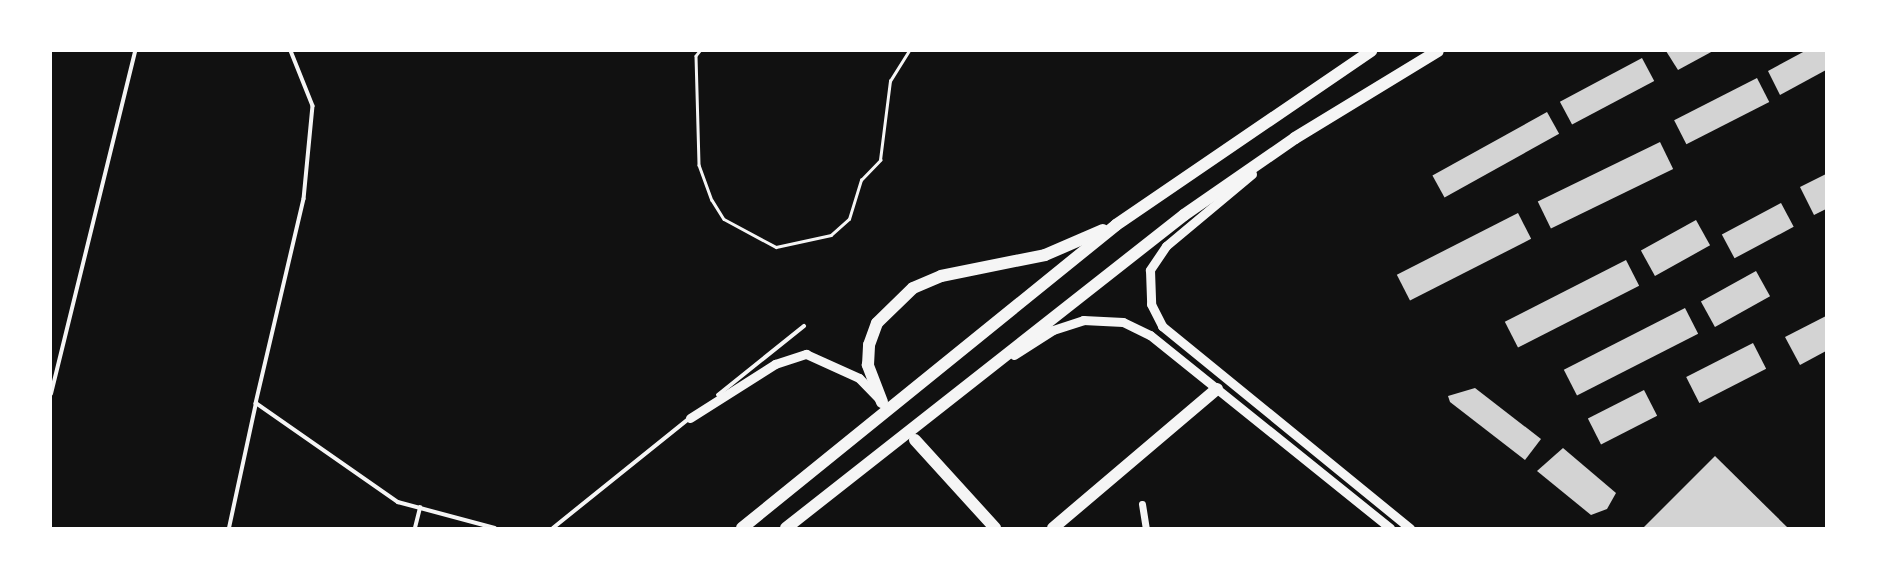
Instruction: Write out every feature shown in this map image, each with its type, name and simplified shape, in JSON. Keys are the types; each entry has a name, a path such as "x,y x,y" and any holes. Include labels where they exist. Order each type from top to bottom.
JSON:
{"highway":[{"path":"742,528 1116,225 1371,51"},
{"path":"786,528 1100,278 1295,138 1438,51"},
{"path":"882,402 868,365 869,345 877,323 913,288 941,276 1045,255 1116,225"},
{"path":"1053,528 1217,388"},
{"path":"915,440 984,522 995,528"}],"street":[{"path":"1295,138 1166,246 1150,270 1151,304 1162,326 1410,528"},
{"path":"936,407 1053,330 1102,318 1150,335 1390,528"},
{"path":"690,418 775,364 806,355 859,379 882,402"},
{"path":"1142,504 1146,528"}],"lane":[{"path":"51,394 135,51"},
{"path":"229,528 304,199 313,106 291,51"},
{"path":"552,528 804,326"},
{"path":"256,403 398,502 495,528"},
{"path":"415,528 420,508"}],"path":[{"path":"700,51 696,56 699,164 712,200 724,219 776,247 831,235 849,219 861,180 880,160 890,81 909,51"}],"building":[{"path":"1666,51 1713,51 1678,70"},
{"path":"1805,51 1826,51 1826,70 1780,95 1768,71"},
{"path":"1642,58 1654,81 1572,125 1560,102"},
{"path":"1757,78 1769,102 1686,144 1674,120"},
{"path":"1547,112 1559,134 1445,197 1432,176"},
{"path":"1660,142 1673,169 1551,229 1538,202"},
{"path":"1826,174 1826,209 1814,215 1800,187"},
{"path":"1781,203 1794,227 1735,258 1722,234"},
{"path":"1518,213 1531,239 1410,301 1397,275"},
{"path":"1696,220 1710,245 1655,276 1641,251"},
{"path":"1626,260 1639,286 1518,348 1505,322"},
{"path":"1756,271 1770,296 1715,327 1701,302"},
{"path":"1685,308 1698,334 1577,396 1564,370"},
{"path":"1826,316 1826,351 1800,365 1785,337"},
{"path":"1753,343 1766,369 1699,403 1686,377"},
{"path":"1475,388 1541,439 1525,460 1450,402 1448,396"},
{"path":"1644,390 1657,416 1601,444 1588,419"},
{"path":"1563,448 1616,493 1607,509 1591,515 1537,471"},
{"path":"1715,456 1788,528 1643,528"}]}
